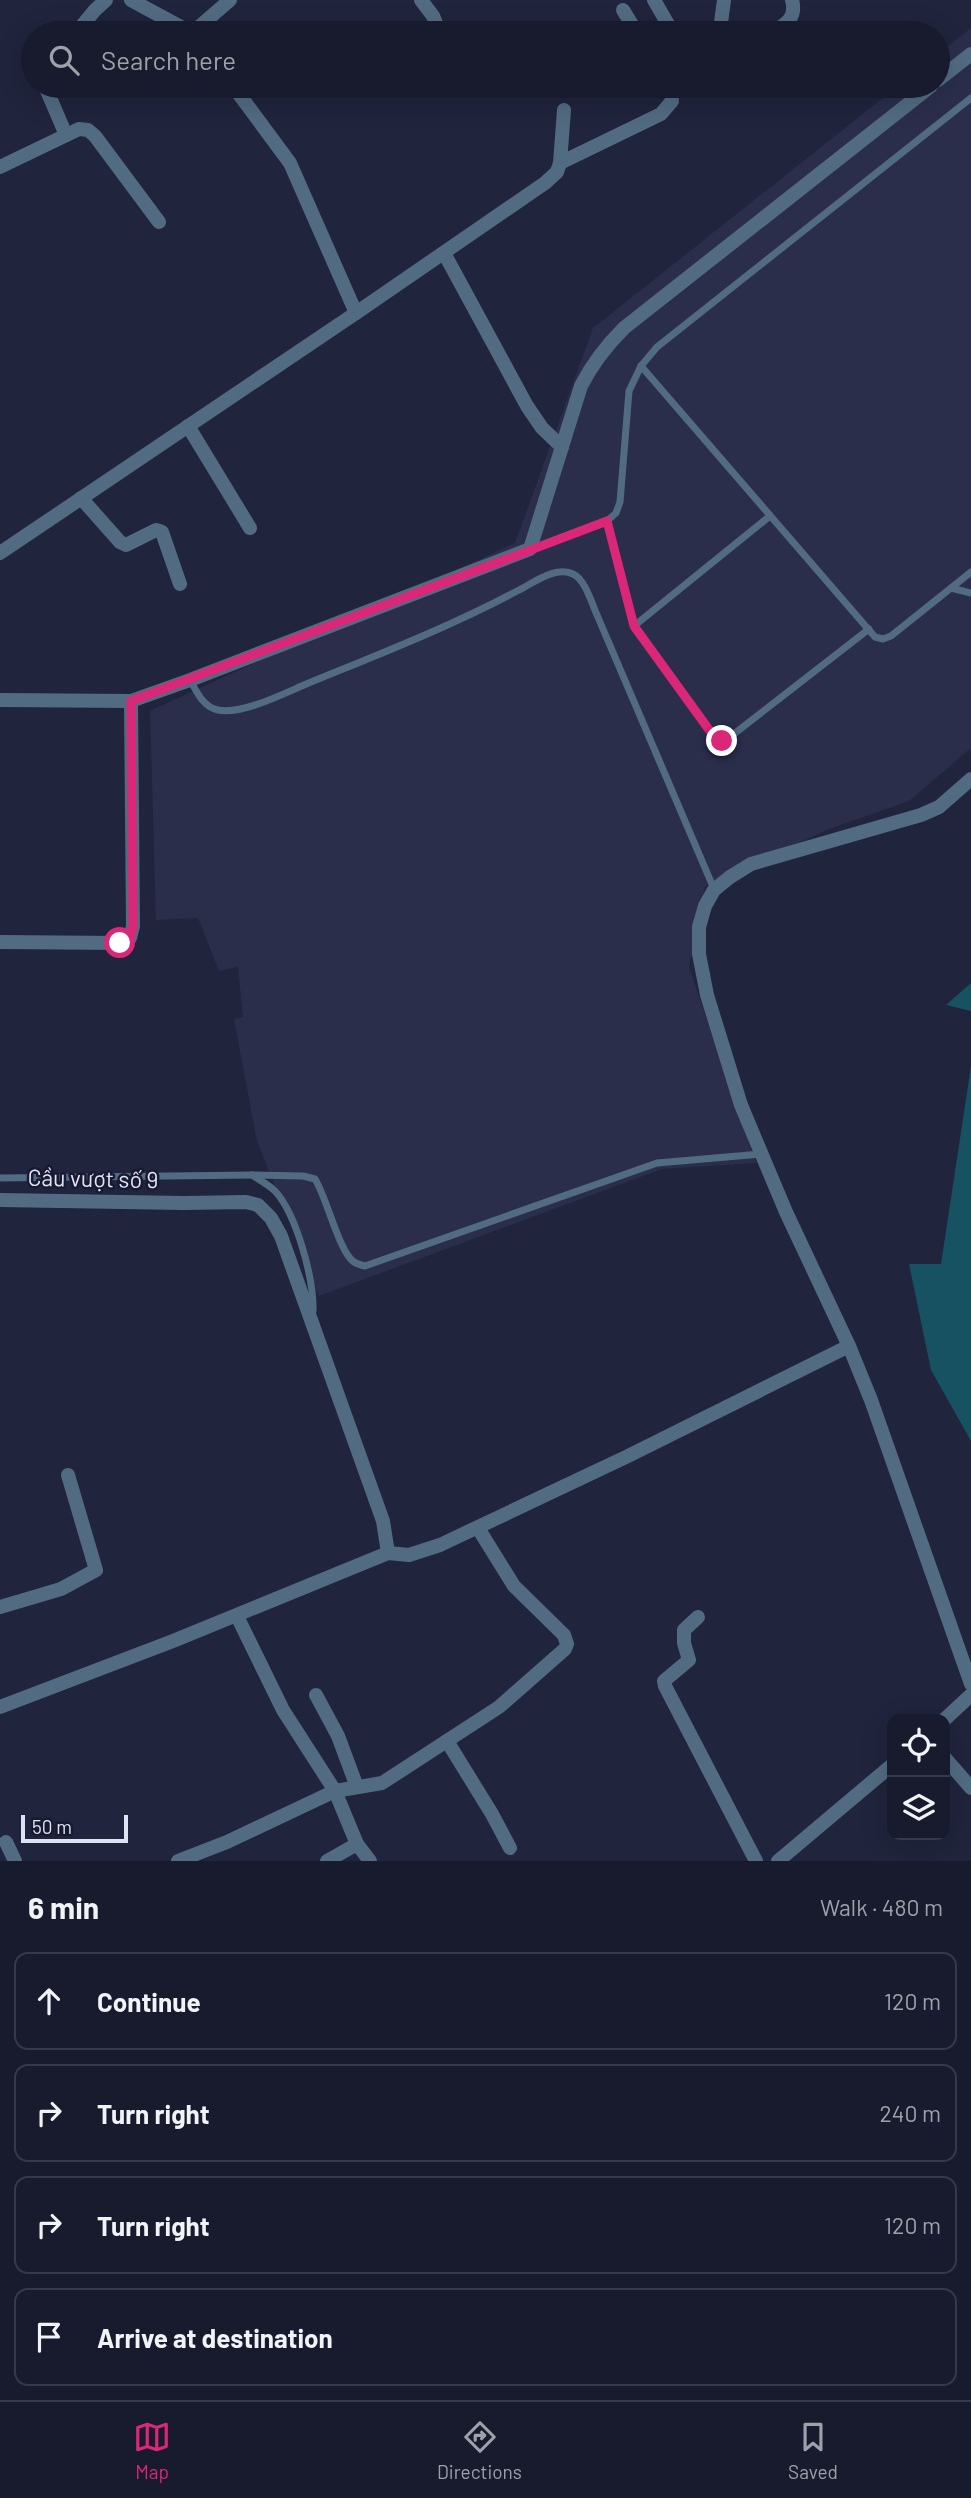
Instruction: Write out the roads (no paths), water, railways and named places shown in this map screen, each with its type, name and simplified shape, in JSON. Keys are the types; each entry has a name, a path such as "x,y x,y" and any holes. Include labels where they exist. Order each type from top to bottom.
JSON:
{"street":[{"path":"86,21 107,0"},
{"path":"131,0 170,21"},
{"path":"206,21 230,0"},
{"path":"421,0 435,21"},
{"path":"654,0 666,21"},
{"path":"721,21 724,0"},
{"path":"787,21 794,12 792,0"},
{"path":"623,9 630,21"},
{"path":"950,71 971,54"},
{"path":"50,98 66,135"},
{"path":"242,98 290,163 356,313"},
{"path":"560,163 662,114 672,98"},
{"path":"0,700 131,701 530,549 581,386 591,366 606,346 624,328 916,98"},
{"path":"0,553 545,183 557,172 560,163 564,110"},
{"path":"0,167 79,129 88,130 159,222"},
{"path":"444,253 527,406 542,428 562,447"},
{"path":"188,426 250,528"},
{"path":"81,498 120,542 126,545 156,530 162,532 180,584"},
{"path":"0,942 120,943 130,938 133,926 131,701"},
{"path":"971,779 939,807 921,816 751,864 714,890 705,906 699,927 699,954 707,995 737,1093 786,1212 849,1346 871,1400 971,1684"},
{"name":"Cầu vượt số 9","path":"0,1199 246,1202 258,1205 271,1218 281,1236 312,1321"},
{"path":"312,1321 383,1521 388,1553"},
{"path":"0,1707 237,1616 388,1553 409,1555 440,1545 849,1346"},
{"path":"0,1607 61,1589 96,1570 68,1475"},
{"path":"178,1861 227,1842 335,1791 382,1783 499,1707 560,1654 567,1644 564,1635 514,1586 478,1528"},
{"path":"237,1616 283,1710 335,1791 357,1844 370,1861"},
{"path":"698,1617 684,1630 684,1643 689,1660 664,1681 665,1686 756,1861"},
{"path":"316,1695 338,1737 357,1787"},
{"path":"950,1714 971,1695"},
{"path":"447,1741 510,1848"},
{"path":"950,1764 971,1788"},
{"path":"778,1861 887,1769"},
{"path":"6,1842 15,1861"},
{"path":"327,1861 357,1844"}],"lane":[{"path":"530,549 607,521 616,513 620,502 629,391 641,366 668,338 971,98"},
{"path":"641,366 875,636 883,639 891,636 971,572"},
{"path":"634,626 770,516"},
{"path":"607,521 634,626 715,738 722,741 869,629"},
{"path":"190,680 210,707 220,711 236,710 449,626 553,573 572,573 579,578 597,615 714,890"},
{"path":"951,588 971,593"},
{"path":"0,1178 303,1176 315,1179 322,1190 345,1252 354,1262 365,1266 657,1163 761,1154"},
{"path":"251,1175 274,1190 288,1211 308,1266 314,1295 312,1321"}]}
